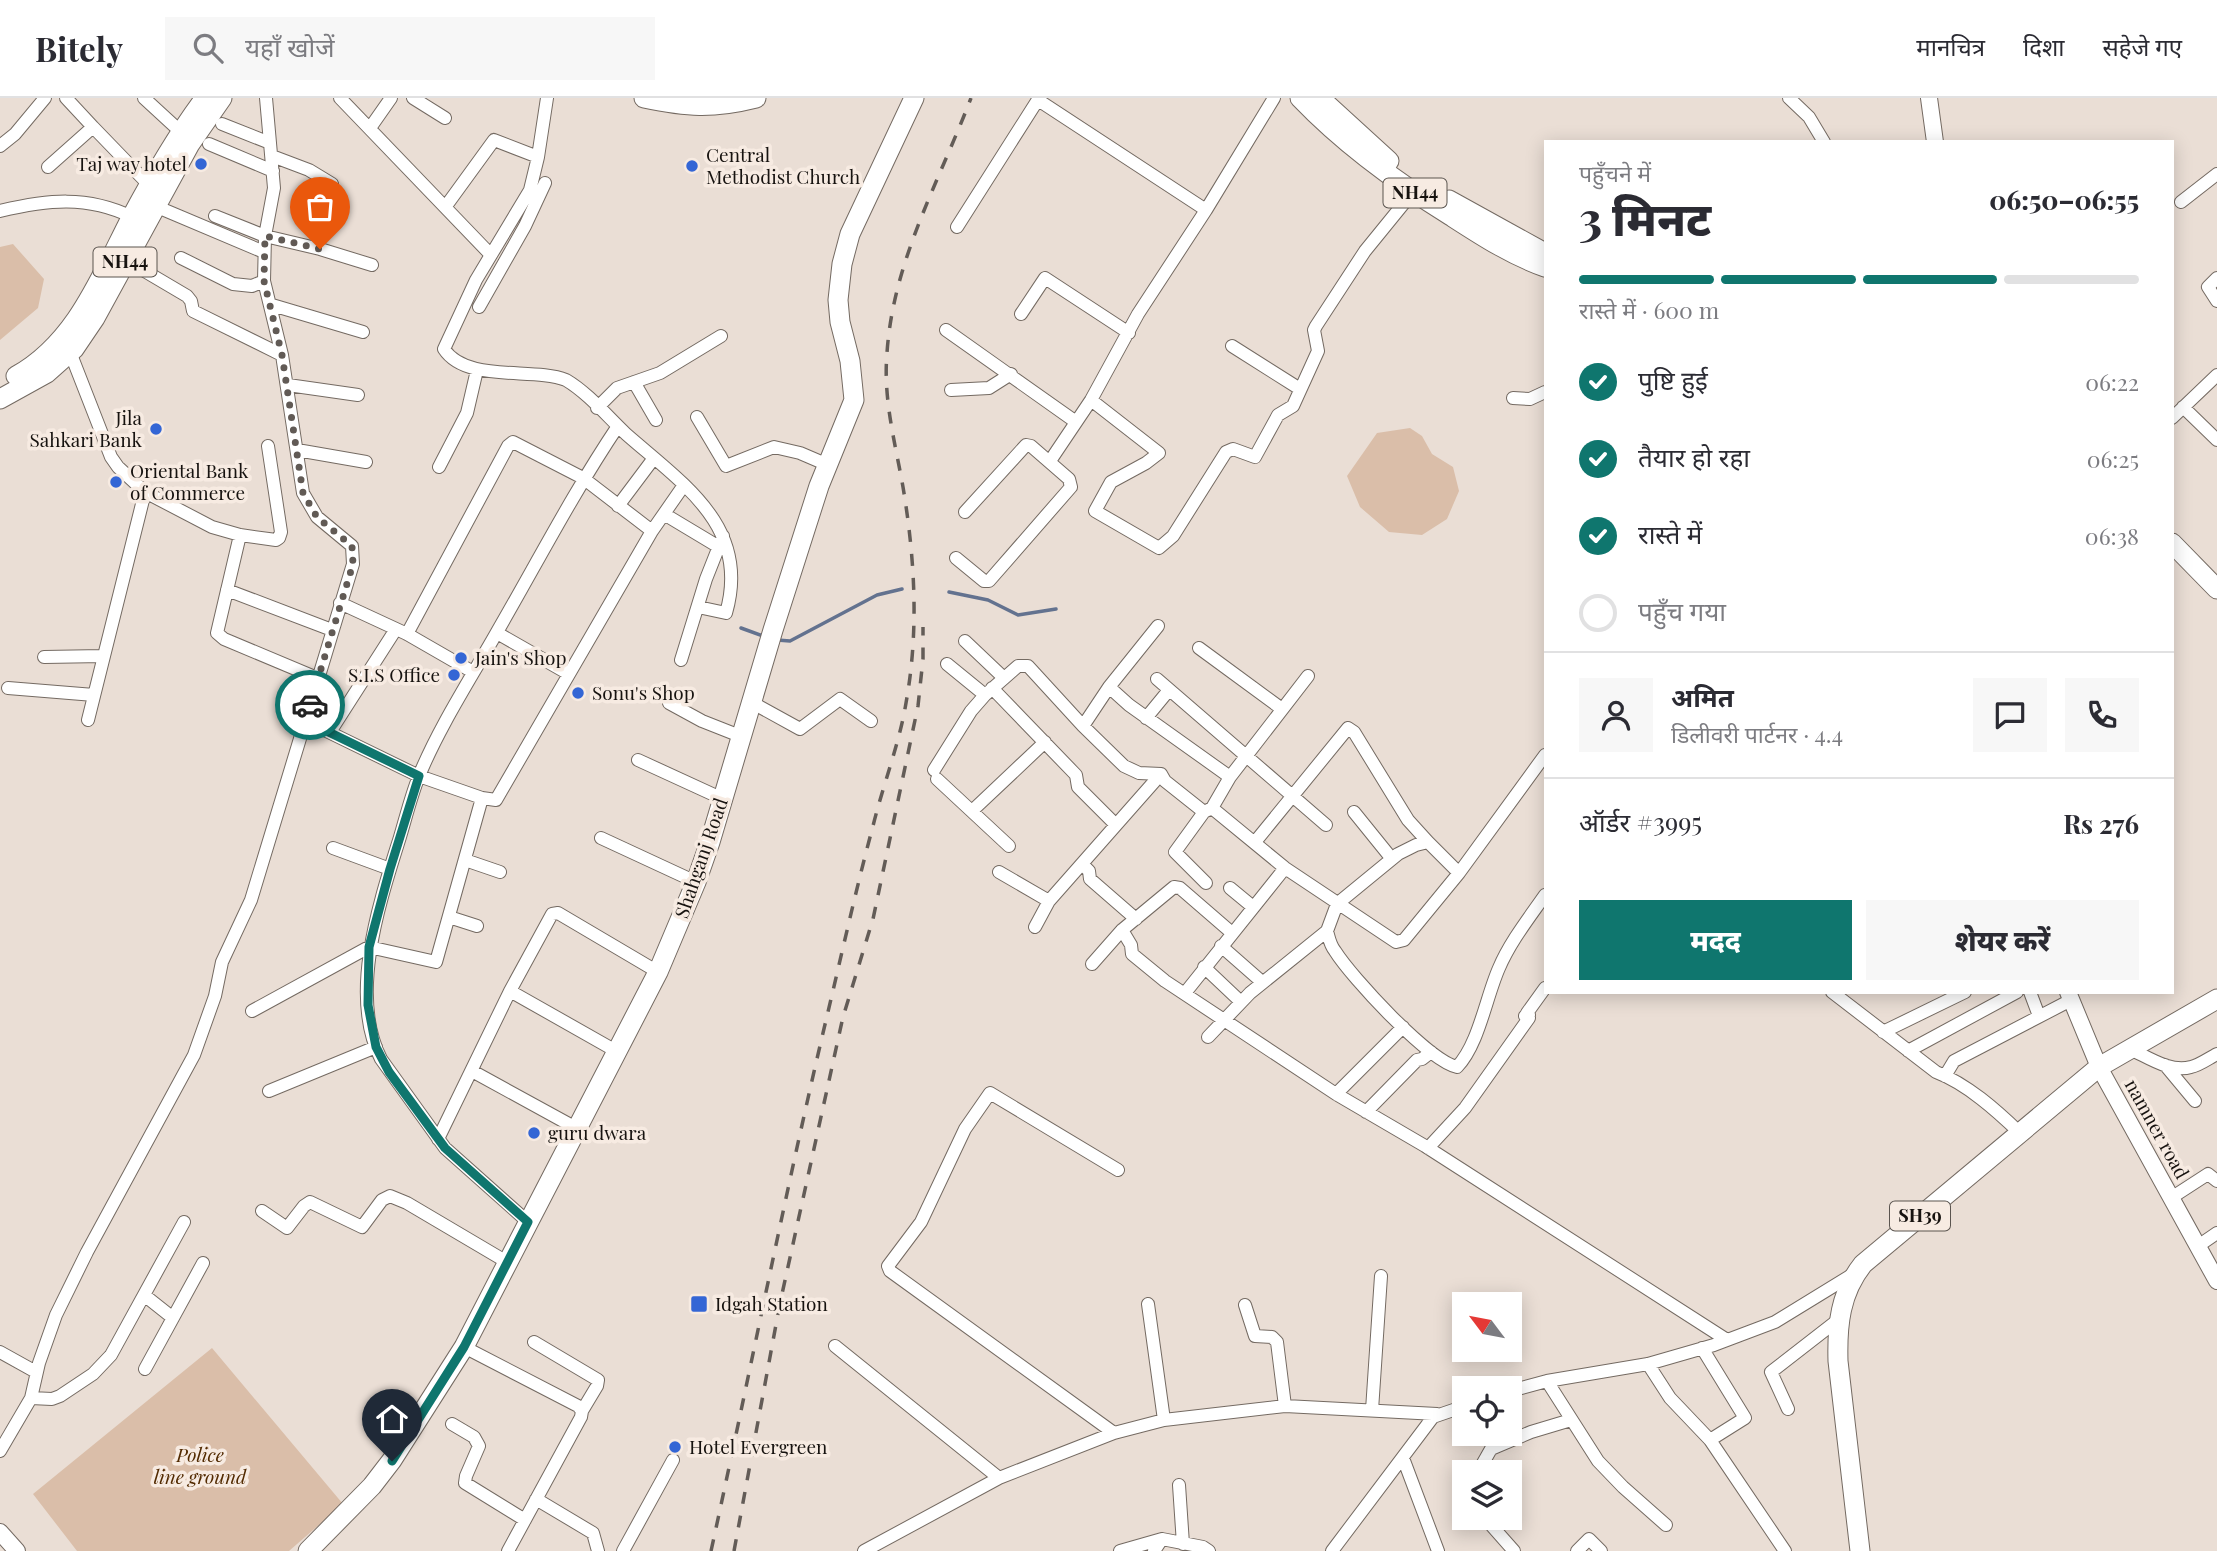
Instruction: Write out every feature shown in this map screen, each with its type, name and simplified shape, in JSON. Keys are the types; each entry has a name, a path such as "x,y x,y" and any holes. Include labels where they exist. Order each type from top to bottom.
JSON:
{"main road":[{"name":"NH44","path":"0,386 35,366 62,339 89,302 132,217 205,98"},
{"name":"NH44","path":"0,399 47,373 70,352 95,318 190,144 222,98"},
{"path":"644,98 694,107 733,104 756,98"},
{"name":"Shahganj Road","path":"308,1551 372,1486 392,1461 464,1347 658,972 696,882 773,630 828,465 854,400 850,361 840,322 838,300 842,264 850,234 914,98"},
{"name":"NH44","path":"1300,98 1359,153 1412,191 1494,244 1544,267"},
{"name":"NH44","path":"1320,98 1380,154 1419,183 1544,252"},
{"path":"1929,98 1935,140"},
{"path":"2174,545 2215,584"},
{"path":"2174,564 2217,606"},
{"name":"namner road","path":"2070,996 2099,1067 2217,1281"},
{"name":"SH39","path":"1860,1551 1838,1361 1838,1320 1855,1273 2099,1067 2217,999"},
{"path":"0,1532 12,1549"}],"street":[{"path":"0,146 15,134 45,98"},
{"path":"66,98 150,186"},
{"path":"144,98 182,133"},
{"path":"0,1451 31,1398 36,1372 52,1325 87,1252 194,1055 215,996 222,962 251,900 353,564 354,551 348,542 317,517 303,493 288,385 272,305 264,281 265,236 274,188 266,98"},
{"path":"340,98 491,255"},
{"path":"370,128 391,98"},
{"path":"413,98 445,118"},
{"path":"479,307 530,190 547,98"},
{"path":"1050,461 1091,400 1164,271 1206,210 1274,98"},
{"path":"1789,98 1809,117 1823,140"},
{"path":"957,227 1039,99 1206,210"},
{"path":"222,124 332,184"},
{"path":"48,167 93,127"},
{"path":"446,206 494,140 538,157"},
{"path":"209,144 273,171"},
{"path":"2181,202 2217,174"},
{"path":"545,183 511,235 491,255 476,280 444,348 450,356 477,370 558,377 571,383 684,485 713,518 729,554 733,578 726,612 723,614 698,607"},
{"path":"1091,400 1159,453 1111,482 1095,511 1159,548 1173,536 1226,452 1233,449 1255,457 1278,415 1293,406 1318,351 1314,330 1316,326 1365,251 1412,191"},
{"path":"0,211 80,200 132,217"},
{"path":"155,206 264,252"},
{"path":"215,216 265,236 372,265"},
{"path":"181,258 233,284 252,286 264,281"},
{"path":"126,260 187,296 193,311 282,355"},
{"path":"1021,314 1045,278 1129,332"},
{"path":"2217,278 2208,285 2217,302"},
{"path":"272,305 363,332"},
{"path":"946,330 1076,422"},
{"path":"597,408 614,390 660,373 721,336"},
{"path":"1232,346 1300,389"},
{"path":"70,352 111,457 118,467 145,492 212,527 240,536 276,540 281,535 268,446"},
{"path":"439,467 467,413 477,370"},
{"path":"951,390 989,388 1011,374"},
{"path":"2174,416 2217,375"},
{"path":"634,382 656,420"},
{"path":"288,385 358,395"},
{"path":"1513,398 1530,399 1544,392"},
{"path":"2183,407 2217,440"},
{"path":"697,417 726,466 774,447 800,453 828,465"},
{"path":"528,1222 445,1148 389,1072 376,1047 368,1005 369,947 419,776 473,672 583,478 618,426"},
{"path":"330,732 401,631 510,444 517,442 583,478 652,531"},
{"path":"956,558 984,581 992,579 1071,487 1069,479 1050,461 1026,445 965,512"},
{"path":"297,450 366,462"},
{"path":"618,506 654,458"},
{"path":"306,721 419,776 492,801 498,799 652,531 684,485"},
{"path":"88,720 145,492"},
{"path":"664,514 721,541"},
{"path":"240,536 217,631 219,635 317,678"},
{"path":"681,660 706,579 721,541"},
{"path":"227,590 332,630"},
{"path":"340,603 401,631 473,672"},
{"path":"1083,726 1109,687 1158,626"},
{"path":"497,633 569,674"},
{"path":"965,641 1004,678"},
{"path":"1199,648 1282,709"},
{"path":"44,657 103,656"},
{"path":"947,664 988,691 1045,742 1076,775 1078,787 1116,825"},
{"path":"1009,846 936,774 971,711 988,691 1018,666 1028,666 1083,726 1130,770 1161,774"},
{"path":"1206,883 1175,852 1308,676"},
{"path":"1157,679 1326,825"},
{"path":"1109,687 1146,718 1230,777"},
{"path":"8,688 94,695"},
{"path":"1146,718 1169,690"},
{"path":"751,702 800,729 840,699 871,721"},
{"path":"669,703 740,736"},
{"path":"1255,842 1344,730 1350,728 1378,768 1408,820 1459,873"},
{"path":"973,810 1045,742"},
{"path":"1161,774 1165,781 1255,842 1285,868 1399,943 1459,873 1544,758"},
{"path":"638,760 723,799"},
{"path":"1035,927 1049,901 1161,774"},
{"path":"252,1011 369,947 435,963 482,798"},
{"path":"1354,812 1392,859"},
{"path":"601,838 696,882"},
{"path":"1208,1037 1262,982 1327,931 1337,904 1392,859 1416,845 1428,842"},
{"path":"333,848 390,869"},
{"path":"465,860 500,872"},
{"path":"1082,864 1089,871 1090,879 1136,919"},
{"path":"1185,993 1285,868"},
{"path":"999,872 1049,901"},
{"path":"1092,964 1122,930 1172,888 1177,887 1232,933"},
{"path":"1230,888 1253,907"},
{"path":"1327,931 1333,950 1348,969 1403,1027 1431,1052 1454,1067 1461,1064 1486,1008 1500,965 1544,897"},
{"path":"438,1139 510,991 550,917 555,913 658,972"},
{"path":"449,917 477,926"},
{"path":"1122,930 1131,945 1133,955 1153,973 1336,1094 1427,1148 1727,1340"},
{"path":"1221,946 1262,982"},
{"path":"1204,967 1241,1002"},
{"path":"1427,1148 1465,1108 1529,1018 1525,1016 1529,1015 1527,1013 1544,989"},
{"path":"510,991 615,1051"},
{"path":"1837,994 1936,1072 1987,1104 2020,1133"},
{"path":"1883,1032 1961,994"},
{"path":"1908,1051 2013,994"},
{"path":"2031,994 2039,1016"},
{"path":"1945,1076 1954,1061 2039,1016 2070,996"},
{"path":"1336,1094 1403,1027"},
{"path":"269,1091 376,1047"},
{"path":"2130,1049 2165,1065 2191,1067 2217,1054"},
{"path":"1366,1112 1417,1060 1431,1052"},
{"path":"2165,1065 2195,1101"},
{"path":"472,1071 576,1128"},
{"path":"1114,1433 901,1279 888,1266 921,1222 965,1129 990,1093 1118,1170"},
{"path":"2171,1198 2208,1174 2217,1181"},
{"path":"262,1211 287,1228 310,1202 362,1227 382,1200 390,1196 407,1203 507,1262"},
{"path":"31,1398 52,1399 60,1396 103,1366 184,1222"},
{"path":"2198,1246 2217,1233"},
{"path":"145,1368 203,1263"},
{"path":"1522,1388 1648,1364 1727,1340 1774,1322 1855,1273"},
{"path":"1372,1409 1381,1276"},
{"path":"144,1295 173,1318"},
{"path":"1148,1304 1164,1420"},
{"path":"1245,1305 1255,1336 1272,1337 1277,1342 1285,1406"},
{"path":"1788,1409 1771,1372 1838,1320"},
{"path":"508,1551 581,1417 598,1380 534,1342"},
{"path":"835,1346 999,1478"},
{"path":"464,1347 578,1406 582,1411"},
{"path":"1703,1348 1745,1418 1710,1440"},
{"path":"0,1352 36,1372"},
{"path":"1648,1364 1673,1402 1710,1440 1781,1546 1766,1551"},
{"path":"1548,1381 1598,1461 1666,1525"},
{"path":"864,1551 999,1478 1114,1433 1164,1420 1285,1406 1437,1414 1452,1409"},
{"path":"1332,1551 1437,1414"},
{"path":"1485,1460 1491,1449 1531,1432 1571,1420"},
{"path":"452,1424 474,1437 479,1446 465,1483 525,1520"},
{"path":"1403,1458 1438,1551"},
{"path":"623,1551 673,1460"},
{"path":"1179,1485 1183,1544"},
{"path":"536,1499 593,1533 598,1551"},
{"path":"1495,1530 1514,1551"},
{"path":"1154,1551 1162,1539"},
{"path":"1120,1551 1162,1539 1209,1551"},
{"path":"1577,1551 1589,1539 1601,1551"}],"green space":[{"path":"13,244 44,279 38,308 0,340 0,247"},
{"path":"1410,428 1422,436 1432,454 1453,467 1459,491 1447,519 1422,535 1389,532 1360,507 1347,476 1377,433"},
{"name":"Police line ground","path":"212,1348 343,1504 289,1551 77,1551 33,1494"}],"waterway":[{"path":"777,640 790,641 877,595 902,589"},
{"path":"949,592 988,600 1018,615 1056,609"},
{"path":"741,628 766,637"}],"railway":[{"path":"711,1551 812,1083 861,873 906,703 913,649 913,568 903,487 888,404 887,353 891,319 908,254 971,98"},
{"path":"734,1551 780,1303 843,1017 873,919 918,706 923,627"}],"way so far":[{"path":"310,705 353,564 354,551 348,542 317,517 303,493 282,355 272,305 264,281 265,236 320,249"}],"place":[{"name":"Taj way hotel","path":"201,164"},
{"name":"Central Methodist Church","path":"692,166"},
{"name":"Jila Sahkari Bank","path":"156,429"},
{"name":"Oriental Bank of Commerce","path":"116,482"},
{"name":"Jain's Shop","path":"461,658"},
{"name":"S.I.S Office","path":"454,675"},
{"name":"Sonu's Shop","path":"578,693"},
{"name":"guru dwara","path":"534,1133"},
{"name":"Idgah Station","path":"699,1304"},
{"name":"Hotel Evergreen","path":"675,1447"}],"route":[{"path":"310,705 306,721 419,776 369,947 369,1019 376,1047 389,1072 445,1148 528,1222 464,1347 392,1461"}]}
